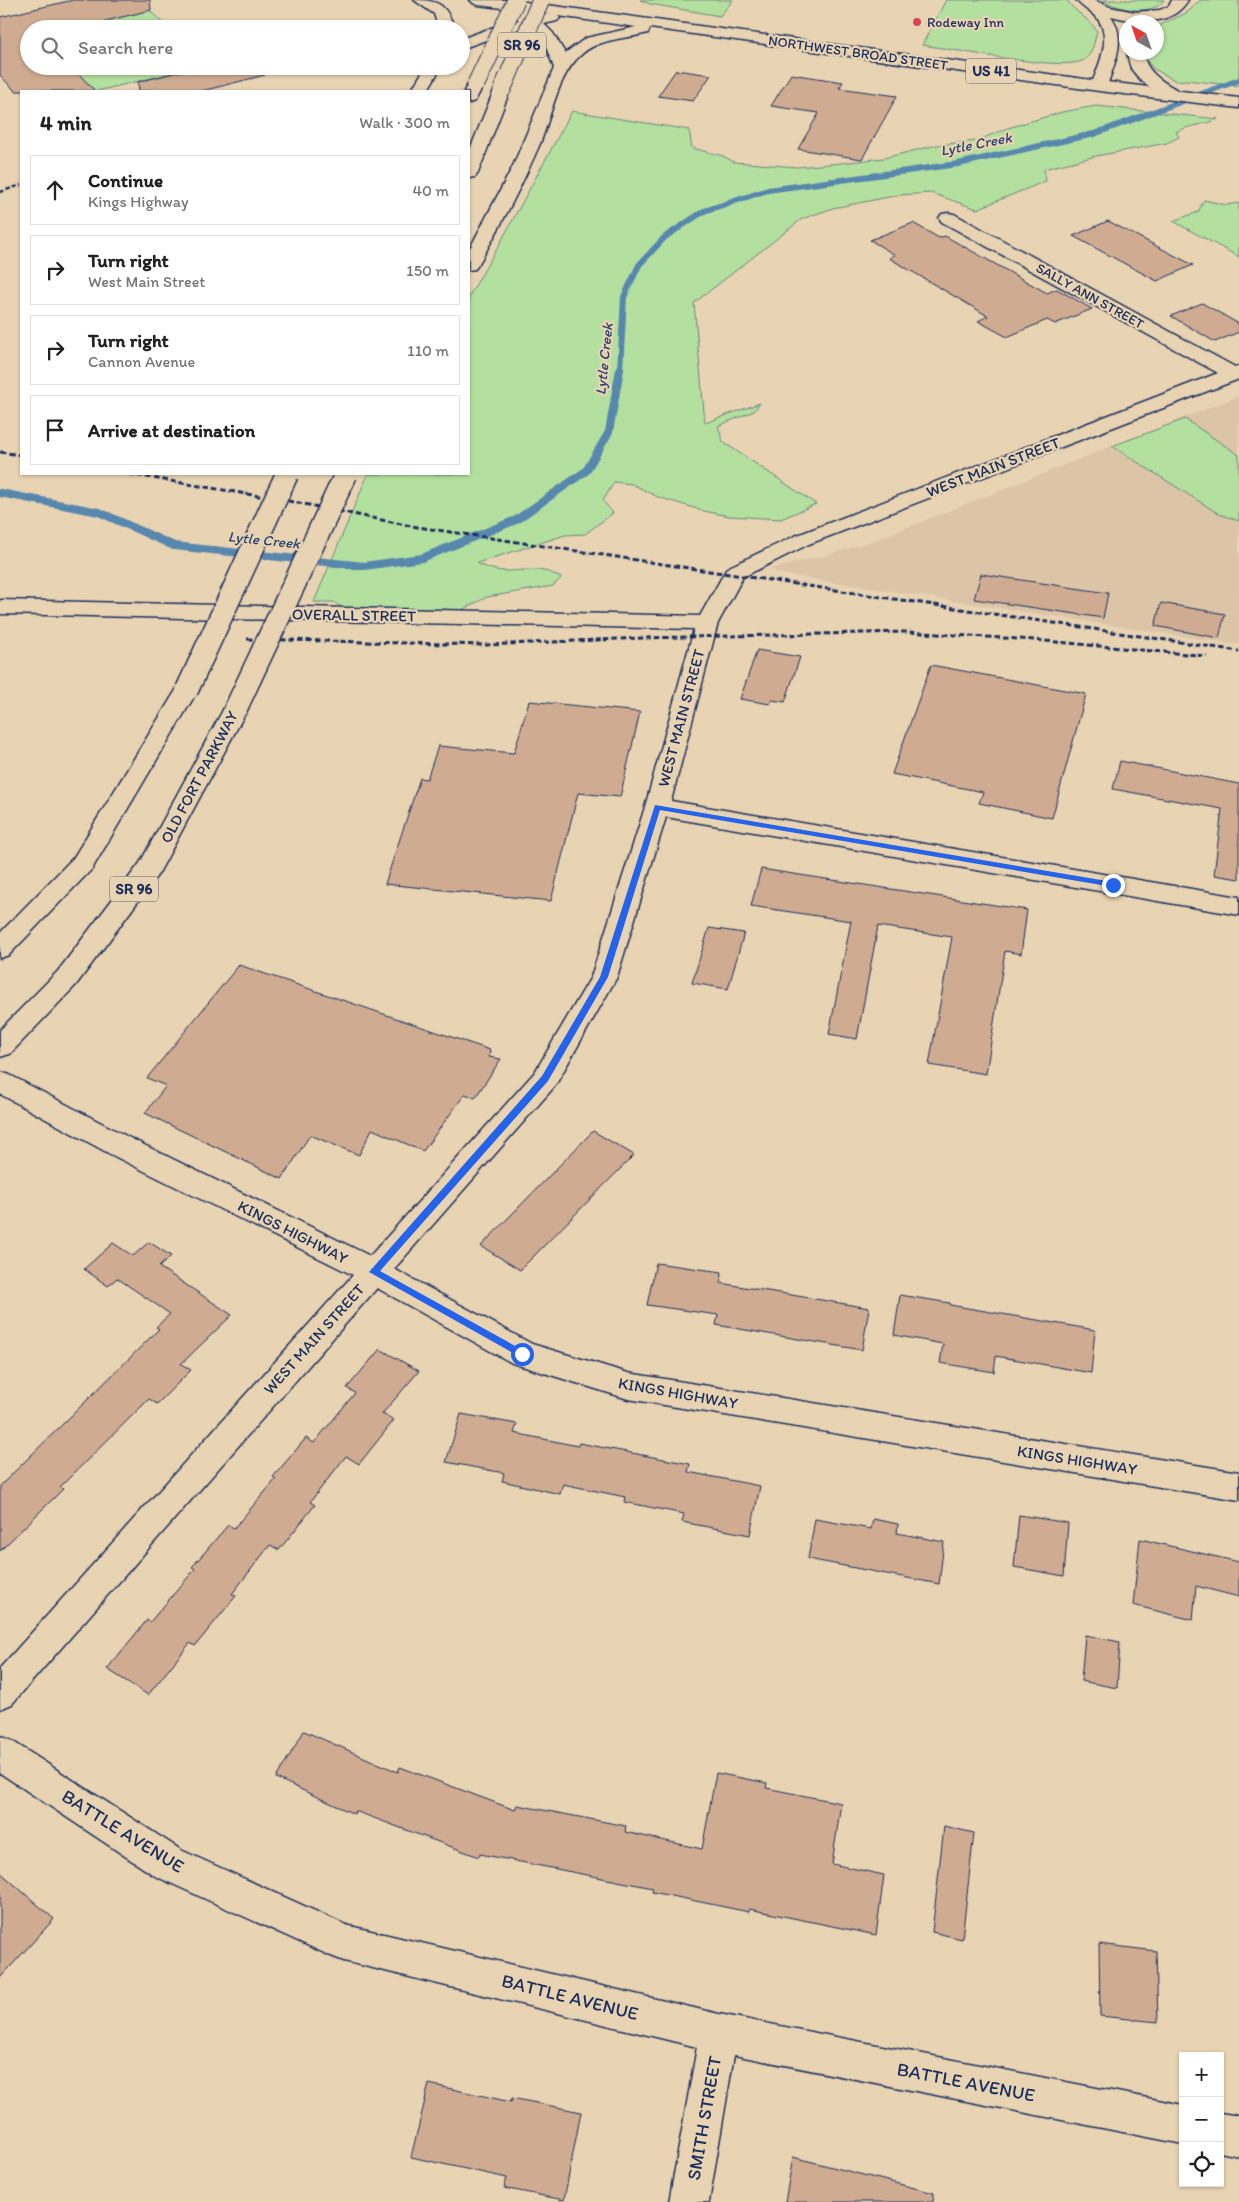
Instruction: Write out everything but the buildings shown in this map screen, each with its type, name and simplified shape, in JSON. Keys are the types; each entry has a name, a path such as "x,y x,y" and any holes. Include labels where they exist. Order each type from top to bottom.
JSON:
{"street":[{"path":"422,0 441,12 444,20"},
{"name":"NORTHWEST BROAD STREET","path":"478,0 1141,92 1239,103"},
{"name":"SR 96","path":"470,96 516,0"},
{"path":"494,2 528,0 545,7 578,15"},
{"name":"SR 96","path":"470,170 541,0"},
{"path":"1158,15 1174,9 1180,4 1180,0"},
{"path":"494,2 531,20 553,43 562,68"},
{"path":"1088,3 1113,14 1120,15"},
{"path":"1088,3 1104,15 1112,28 1112,42 1099,86"},
{"path":"625,4 661,26"},
{"path":"470,41 531,20 578,15"},
{"path":"470,263 483,241 532,140 562,68 579,49 589,43 661,26"},
{"path":"1135,60 1139,70 1153,82 1178,96"},
{"path":"420,90 429,75"},
{"name":"SALLY ANN STREET","path":"948,218 1236,373"},
{"name":"WEST MAIN STREET","path":"0,1693 545,1079 604,977 657,807 708,623 735,573 802,540 1236,373"},
{"path":"0,949 83,863 187,690 287,475"},
{"name":"OLD FORT PARKWAY","path":"0,1047 67,978 150,868 236,708 346,475"},
{"name":"OVERALL STREET","path":"0,607 708,623"},
{"path":"657,807 1239,906"},
{"name":"KINGS HIGHWAY","path":"0,1082 120,1146 374,1272 522,1354 628,1386 1239,1486"},
{"name":"BATTLE AVENUE","path":"0,1752 168,1863 344,1943 719,2033 1179,2124"},
{"name":"SMITH STREET","path":"689,2202 719,2033"},
{"path":"1224,2133 1239,2136"}],"shaded area":[{"path":"1239,396 1239,645 781,574 770,569 824,556 873,541"}],"green space":[{"path":"640,0 733,0 720,16 650,4"},
{"path":"946,0 1067,0 1097,31 1094,44 1086,59 1070,63 1029,61 922,45"},
{"path":"1102,0 1164,0 1159,5 1151,8 1134,10 1116,6"},
{"path":"1201,0 1239,0 1239,86 1186,80 1176,81 1154,69 1147,61 1164,60 1164,23 1189,11"},
{"path":"149,10 160,20 109,20"},
{"path":"80,75 164,75 101,90 94,90"},
{"path":"1096,106 1218,119 1176,132 1179,137 1167,143 1096,156 1044,169 1046,181 977,209 931,193 899,195 833,208 802,219 694,303 705,423 760,403 754,411 718,426 723,442 816,504 781,519 729,516 704,511 658,497 632,484 614,482 603,501 613,513 585,534 565,535 477,563 504,571 544,571 561,578 553,586 487,597 434,624 360,622 334,602 314,602 368,475 470,475 470,294 572,111 689,130 692,148 723,156 734,162 797,167 884,158 937,145 976,141 1008,128 1062,112"},
{"path":"1204,200 1226,205 1239,203 1239,257 1173,221 1198,212"},
{"path":"1185,419 1239,455 1239,521 1219,514 1112,446"}],"waterway":[{"name":"Lytle Creek","path":"620,370 624,297 639,265 665,237 704,211 768,190 958,164 1094,134 1239,80"},
{"name":"Lytle Creek","path":"0,493 99,512 174,546 364,566 422,558 516,520 586,471 609,432 620,369"}],"railway":[{"path":"0,192 20,185"},
{"path":"0,452 20,455"},
{"path":"135,475 294,502 411,526 1239,651"},
{"path":"247,639 485,645 643,638 906,632 1035,640 1207,656"}],"place":[{"name":"Rodeway Inn","path":"917,22"}],"route":[{"path":"522,1354 374,1272 545,1079 604,977 657,807 1113,885"}]}
